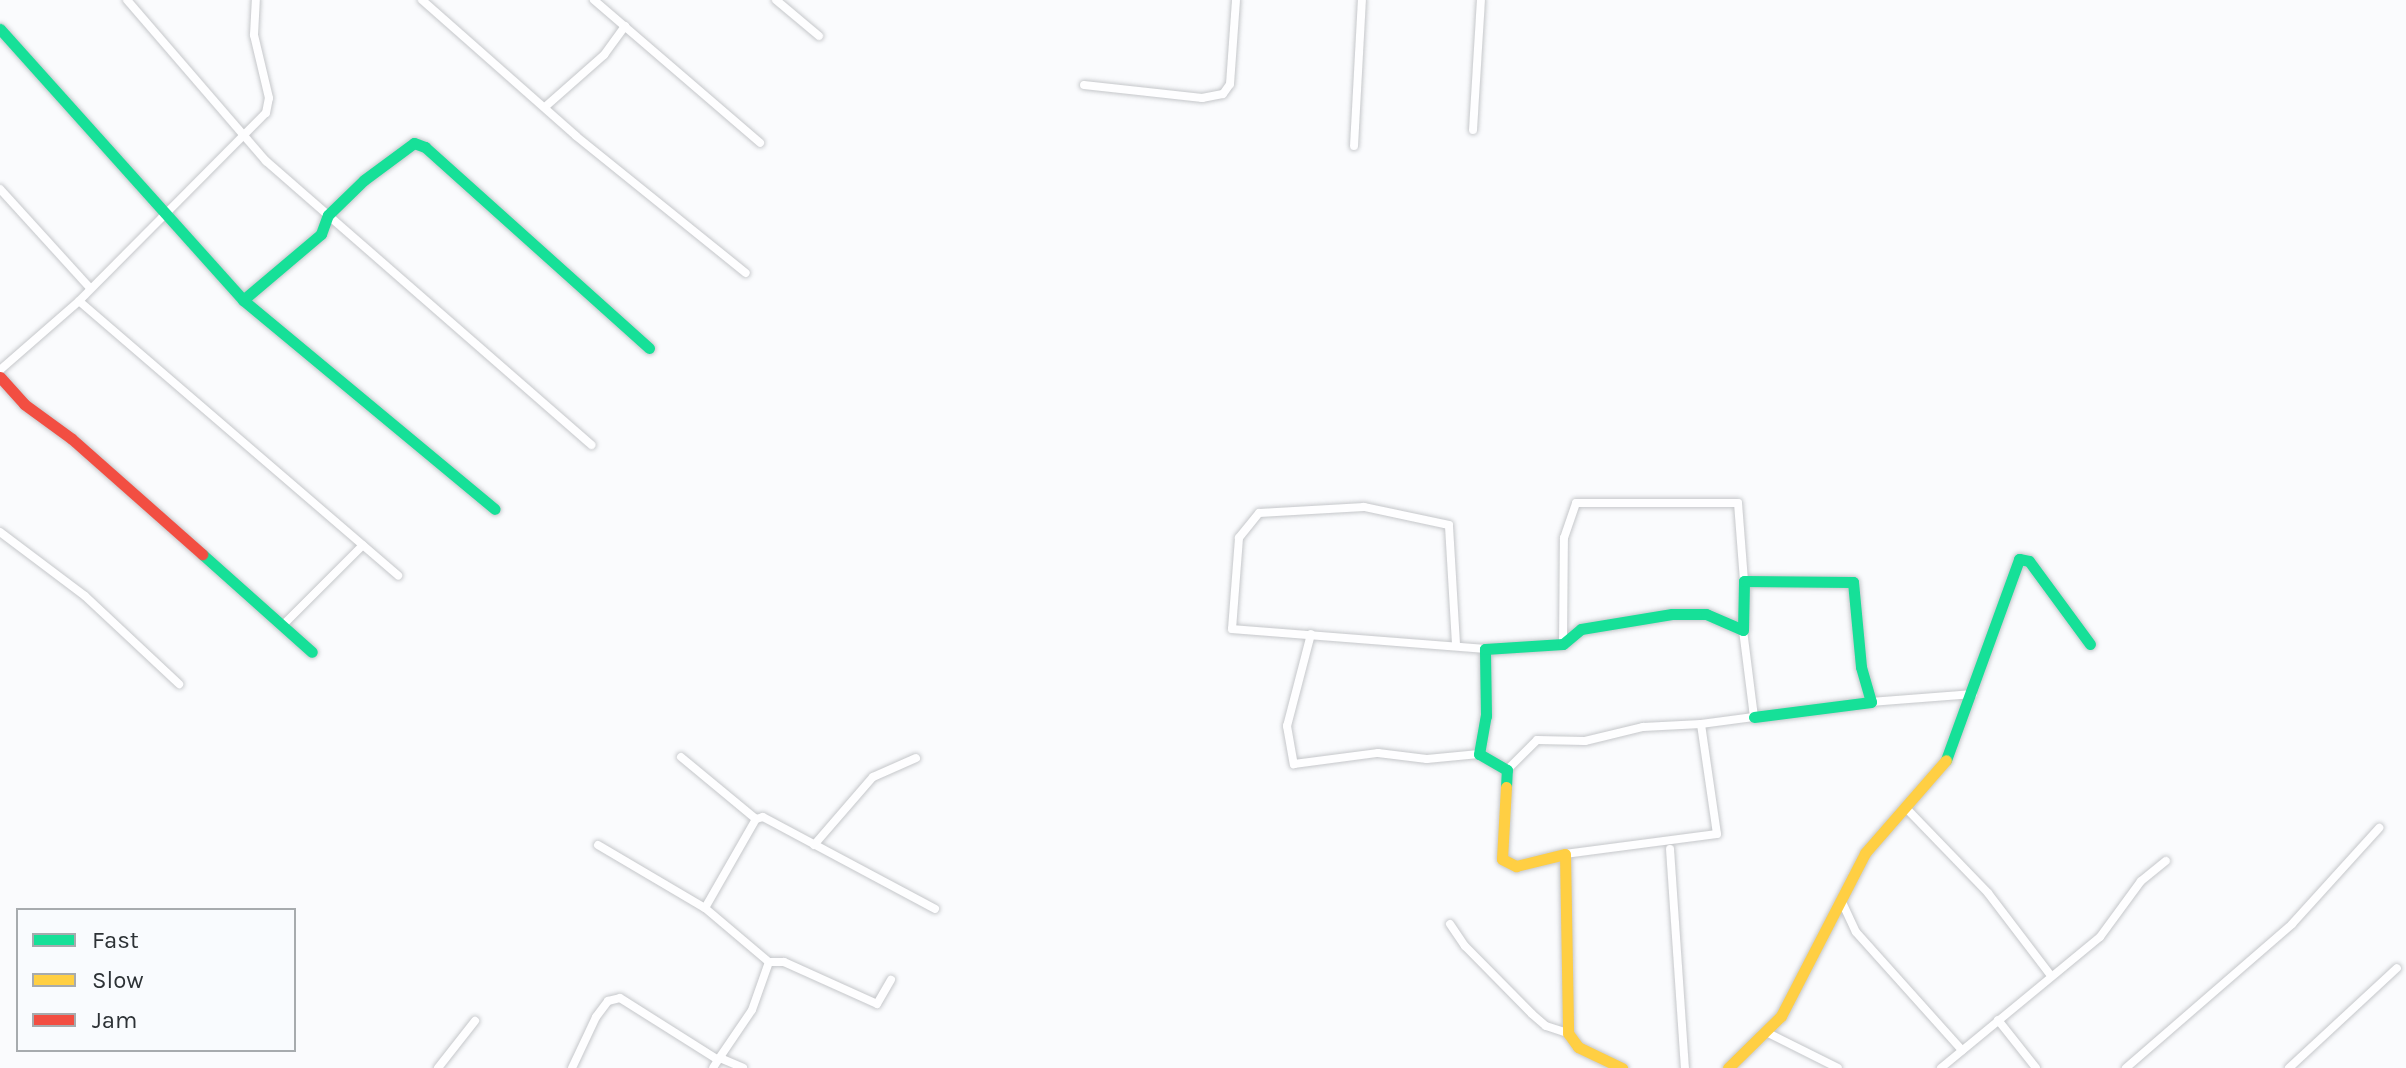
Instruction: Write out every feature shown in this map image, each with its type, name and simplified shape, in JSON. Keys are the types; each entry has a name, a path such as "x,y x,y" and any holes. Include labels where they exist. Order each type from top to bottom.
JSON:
{"street":[{"path":"127,0 245,138 328,215 592,445"},
{"path":"0,370 79,301 166,217 245,138 269,106 254,35 256,0"},
{"path":"422,0 545,107 746,273"},
{"path":"594,0 760,143"},
{"path":"776,0 819,36"},
{"path":"1084,85 1202,98 1223,94 1230,84 1236,0"},
{"path":"1354,146 1362,0"},
{"path":"1473,130 1481,0"},
{"path":"545,107 604,55 625,26"},
{"path":"0,29 243,300 495,509"},
{"path":"243,300 321,234 328,215 403,146 419,144 649,348"},
{"path":"0,189 90,288"},
{"path":"79,301 398,575"},
{"path":"0,377 24,404 285,623 312,652"},
{"path":"1563,644 1564,538 1576,503 1738,503 1744,581 1743,630 1754,717"},
{"path":"1456,644 1449,525 1364,507 1259,513 1239,538 1232,629 1311,634 1353,641 1456,644 1485,649 1563,644 1581,629 1672,614 1706,614 1743,630"},
{"path":"0,532 85,596 179,684"},
{"path":"285,623 363,545"},
{"path":"1728,1068 1768,1033 1865,853 1949,757 2019,559 2029,561 2090,644"},
{"path":"1744,581 1853,582 1861,667 1871,702"},
{"path":"1311,634 1287,726 1294,764 1378,753 1427,759 1479,754 1507,770"},
{"path":"1479,754 1486,716 1485,649"},
{"path":"1701,724 1717,834 1565,854 1516,866 1502,859 1507,770 1537,740 1585,741 1643,727 1701,724 1871,702 1973,694"},
{"path":"681,757 756,819 772,821 935,909"},
{"path":"814,845 873,777 916,758"},
{"path":"1906,808 1988,893 2049,973"},
{"path":"705,908 756,819"},
{"path":"2126,1068 2292,924 2379,828"},
{"path":"598,845 705,908 769,962 813,973 877,1004 891,980"},
{"path":"1670,849 1685,1068"},
{"path":"1565,854 1568,1033 1578,1047 1622,1068"},
{"path":"1941,1068 2049,973 2100,937 2141,881 2166,861"},
{"path":"1841,900 1869,949 1962,1050"},
{"path":"1450,924 1465,946 1513,988 1532,1014 1546,1026 1568,1033"},
{"path":"717,1062 752,1010 769,962"},
{"path":"2289,1068 2397,968"},
{"path":"572,1068 587,1030 613,998 637,1006 717,1062 743,1068"},
{"path":"1998,1020 2036,1068"},
{"path":"438,1068 475,1021"},
{"path":"1768,1033 1838,1068"}],"traffic: fast":[{"path":"0,29 243,300 495,509"},
{"path":"243,300 321,234 328,215 364,180 414,143 425,147 649,348"},
{"path":"202,554 312,652"},
{"path":"1946,760 2019,559 2029,561 2090,644"},
{"path":"1506,787 1507,770 1479,754 1486,716 1485,649 1563,644 1581,629 1672,614 1706,614 1743,630 1744,581 1853,582 1861,667 1871,702 1754,717"}],"traffic: slow":[{"path":"1728,1068 1781,1016 1865,853 1946,760"},
{"path":"1506,787 1502,859 1516,866 1565,854 1568,1033 1578,1047 1622,1068"}],"traffic: jam":[{"path":"0,377 24,404 72,439 202,554"}]}
